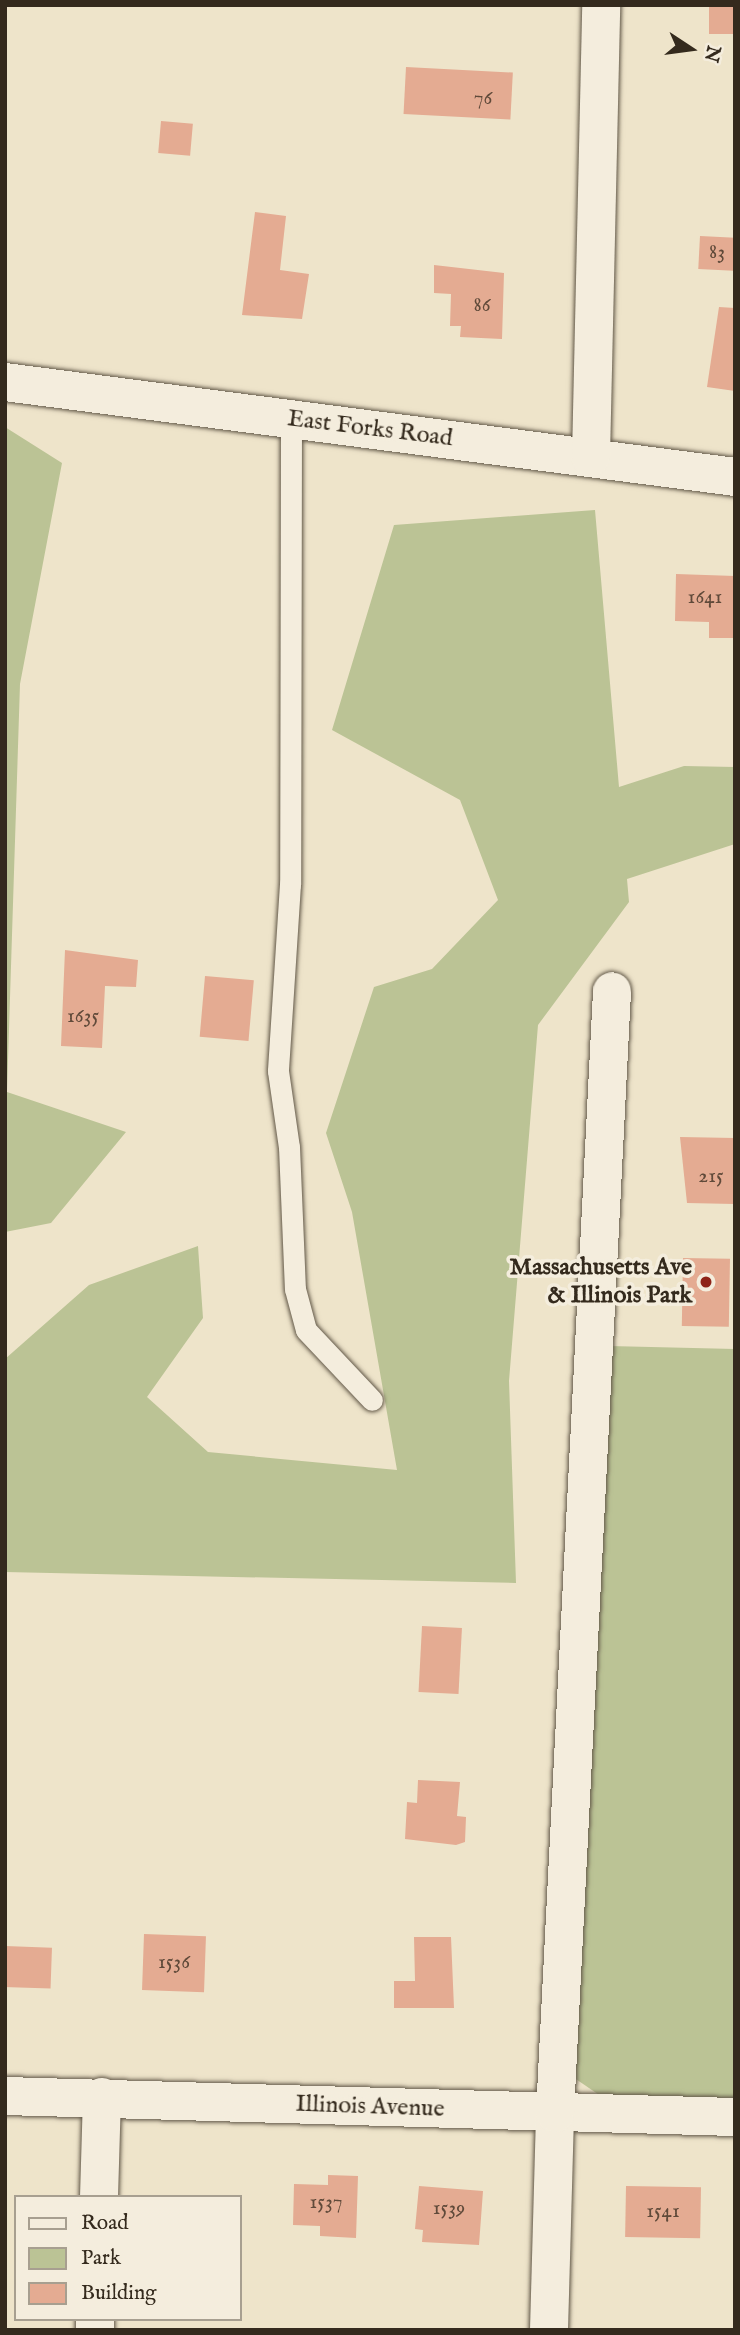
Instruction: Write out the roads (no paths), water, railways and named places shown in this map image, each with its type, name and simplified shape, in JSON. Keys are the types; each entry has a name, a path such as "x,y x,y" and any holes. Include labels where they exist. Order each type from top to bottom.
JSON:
{"street":[{"path":"591,457 601,5"},
{"name":"East Forks Road","path":"5,382 735,477"},
{"path":"549,2330 555,2113 612,991"},
{"name":"Illinois Avenue","path":"5,2096 735,2117"},
{"path":"99,2195 102,2097"}],"lane":[{"path":"291,418 290,884 278,1071 289,1147 295,1289 306,1330 372,1400"}],"place":[{"name":"Massachusetts Ave & Illinois Park","path":"706,1282"}]}
